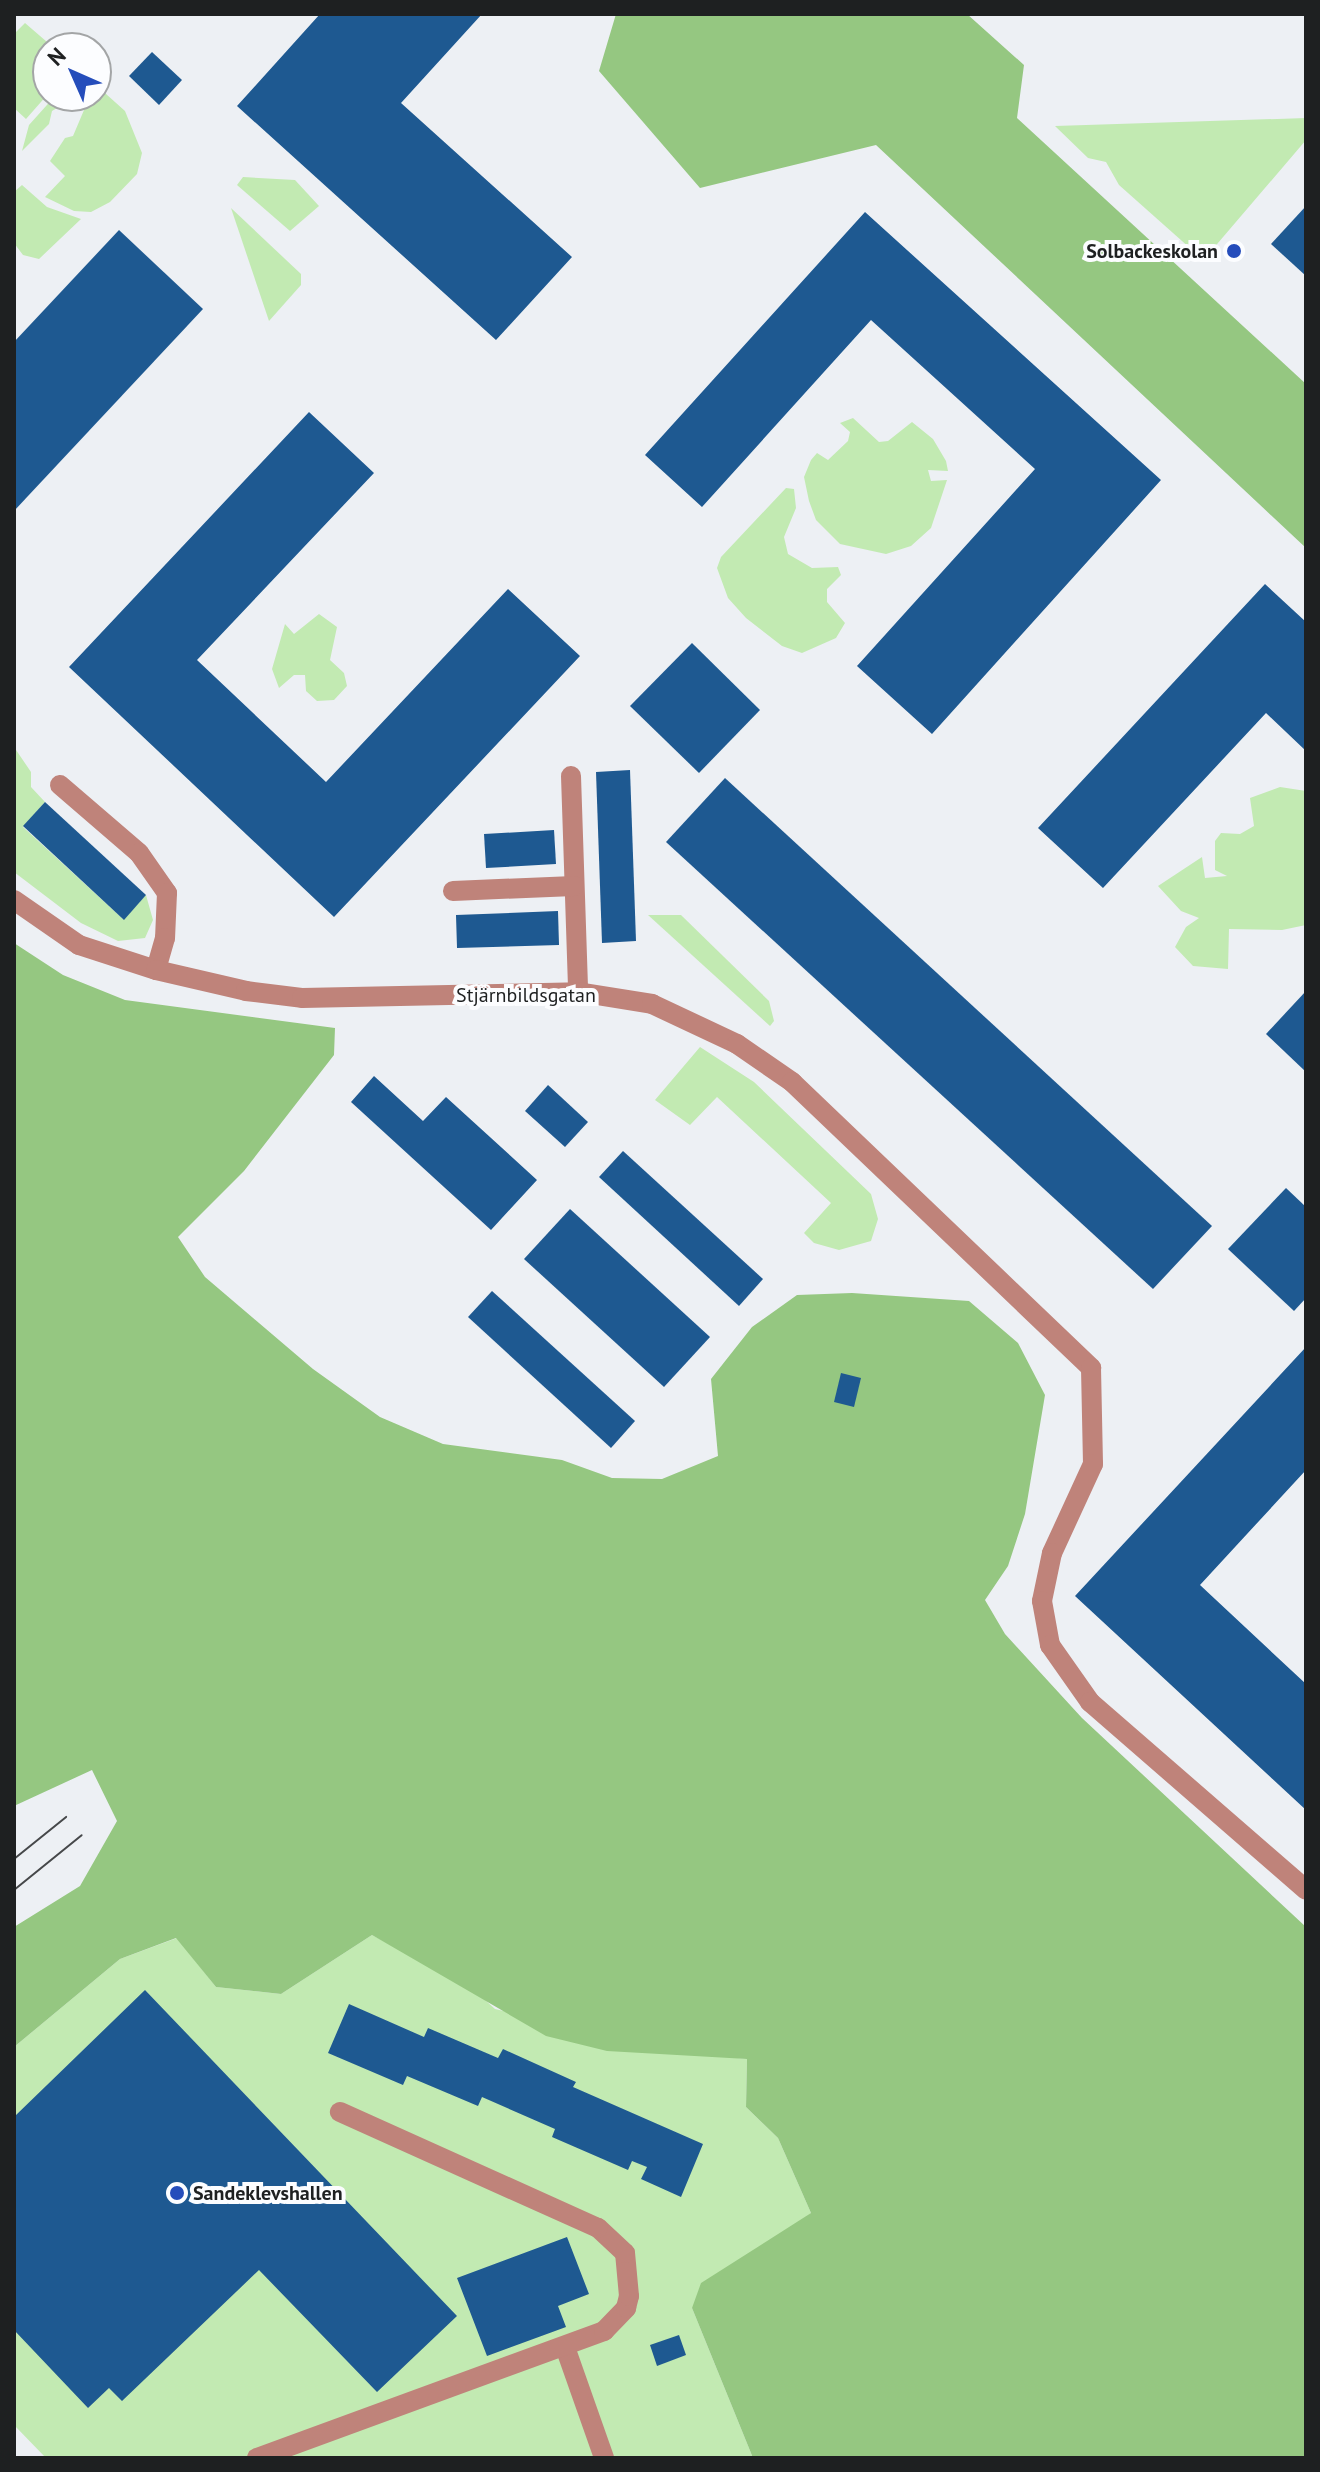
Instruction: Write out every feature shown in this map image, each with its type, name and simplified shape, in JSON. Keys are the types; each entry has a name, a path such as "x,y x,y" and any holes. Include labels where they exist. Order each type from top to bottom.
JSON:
{"street":[{"path":"571,776 578,992"},
{"path":"60,785 139,853 167,893 165,938 156,970"},
{"path":"453,891 574,886"},
{"name":"Stjärnbildsgatan","path":"14,900 79,945 156,970 302,998 578,992 652,1004 696,1022 792,1082 1091,1368 1093,1464 1052,1553 1043,1591 1050,1645 1090,1702 1306,1890"},
{"path":"257,2458 565,2347 604,2331 626,2308 628,2263 613,2238 566,2210 340,2112"},
{"path":"565,2347 604,2458"}],"green space":[{"path":"616,14 967,14 1024,65 1017,118 1306,384 1306,548 876,145 700,188 599,71"},
{"path":"25,23 35,32 32,32 32,112 26,119 14,108 14,34"},
{"path":"112,99 125,111 142,153 137,174 110,202 91,212 74,211 45,197 65,176 50,161 65,138 73,136 83,112 112,112"},
{"path":"41,112 52,112 49,124 22,151 29,125"},
{"path":"1306,118 1306,140 1212,250 1200,257 1119,185 1106,162 1088,158 1055,126"},
{"path":"243,177 295,180 319,206 290,231 237,185"},
{"path":"22,185 47,207 81,219 39,259 23,255 14,243 14,192"},
{"path":"231,208 301,274 301,285 269,321"},
{"path":"853,418 879,442 888,441 912,422 933,439 946,461 948,471 928,470 931,481 947,480 931,528 911,546 886,554 840,544 816,520 804,477 817,453 828,460 848,441 850,432 840,423"},
{"path":"786,488 794,489 796,508 784,537 788,554 812,568 838,567 841,575 827,589 827,602 845,623 836,638 802,653 782,646 746,618 728,598 717,568 721,557"},
{"path":"319,614 337,627 330,660 344,673 347,686 334,700 317,701 306,691 305,675 294,675 279,688 272,669 285,624 294,634"},
{"path":"14,747 31,772 31,787 45,802 23,827 123,919 146,895 153,920 145,938 118,941 81,923 14,872"},
{"path":"1280,787 1306,791 1306,925 1282,930 1229,929 1228,969 1193,966 1175,947 1186,927 1199,918 1181,911 1158,886 1202,857 1205,878 1227,876 1215,870 1215,841 1221,833 1240,834 1254,826 1250,798"},
{"path":"648,915 681,915 769,1001 774,1021 770,1026"},
{"path":"14,943 63,975 125,1000 335,1028 334,1055 244,1171 178,1237 205,1277 313,1369 380,1417 443,1444 562,1460 612,1478 662,1479 718,1456 711,1379 752,1327 797,1295 852,1293 969,1301 1018,1343 1045,1395 1025,1514 1008,1566 985,1600 1005,1634 1082,1718 1306,1927 1306,2458 753,2458 692,2308 701,2283 811,2213 778,2138 746,2107 747,2059 607,2051 546,2036 372,1935 281,1994 216,1987 176,1938 120,1959 14,2047 14,1927 80,1886 117,1821 92,1770 14,1806"},
{"path":"700,1047 754,1082 871,1194 878,1219 871,1241 839,1250 814,1243 804,1233 831,1203 717,1097 690,1125 655,1100"},
{"path":"372,1935 472,1988 495,2009 688,2053 747,2059 746,2107 778,2138 811,2213 692,2308 753,2458 46,2458 14,2425 14,2047 120,1959 177,1938 216,1987 281,1994"}],"building":[{"path":"320,14 482,14 401,103 572,257 496,340 237,106"},
{"path":"152,52 182,80 159,105 129,76"},
{"path":"1306,206 1306,276 1271,244"},
{"path":"865,212 1161,480 932,734 857,666 1035,469 871,320 702,507 645,455"},
{"path":"119,230 203,309 14,511 14,342"},
{"path":"309,412 374,473 197,660 326,782 508,589 580,656 334,917 69,667"},
{"path":"1265,584 1306,622 1306,751 1266,713 1103,888 1038,828"},
{"path":"692,643 760,710 699,773 630,706"},
{"path":"630,770 636,941 602,943 596,772"},
{"path":"725,778 1212,1226 1153,1289 666,842"},
{"path":"45,802 146,895 124,920 23,826"},
{"path":"554,830 556,864 486,868 484,834"},
{"path":"558,911 559,945 457,948 456,915"},
{"path":"1306,991 1306,1072 1266,1034"},
{"path":"374,1076 423,1121 446,1097 537,1180 491,1230 351,1102"},
{"path":"548,1085 588,1122 565,1147 525,1111"},
{"path":"623,1151 763,1279 739,1306 599,1177"},
{"path":"1286,1188 1306,1207 1306,1298 1294,1311 1228,1249"},
{"path":"570,1209 710,1337 664,1387 524,1259"},
{"path":"492,1291 635,1421 611,1448 468,1317"},
{"path":"1306,1347 1306,1470 1200,1585 1306,1684 1306,1810 1075,1596"},
{"path":"841,1373 861,1378 854,1407 834,1402"},
{"name":"Sandeklevshallen","path":"145,1990 457,2316 377,2392 259,2270 122,2401 109,2388 88,2408 14,2330 14,2117"},
{"path":"349,2004 424,2037 428,2028 498,2058 503,2049 576,2082 573,2087 703,2144 681,2197 641,2179 647,2167 632,2161 628,2170 552,2137 555,2129 482,2097 478,2106 407,2076 403,2085 328,2053"},
{"path":"567,2237 589,2294 558,2306 566,2327 487,2356 457,2278"},
{"path":"679,2335 686,2355 657,2366 650,2345"}],"tram line":[{"path":"14,1859 66,1817"},
{"path":"14,1890 82,1835"}],"place":[{"name":"Solbackeskolan","path":"1234,251"},
{"name":"Sandeklevshallen","path":"177,2193"}]}
